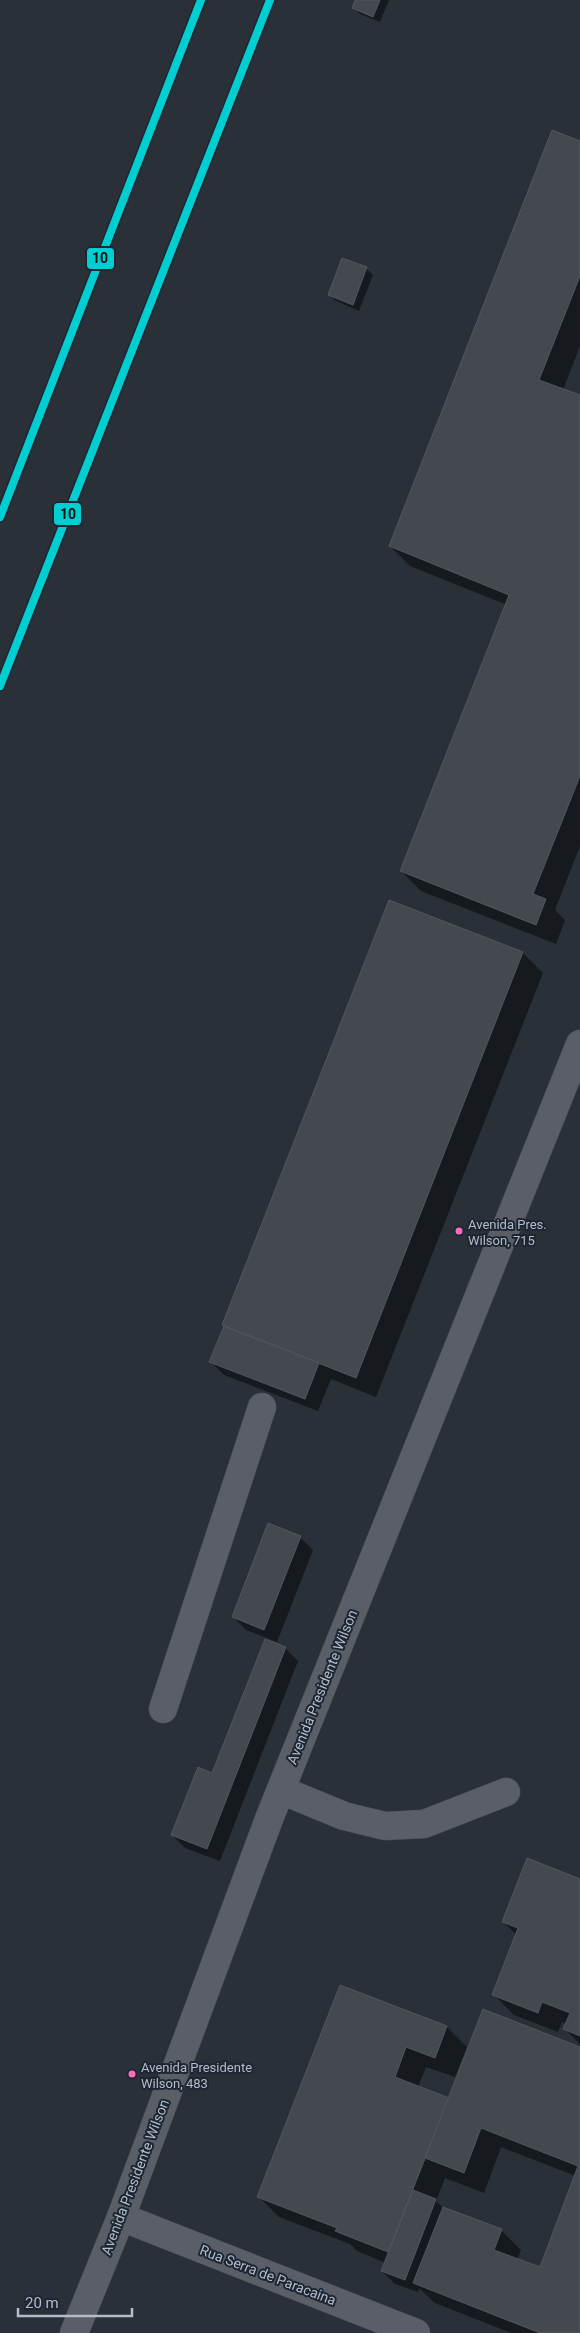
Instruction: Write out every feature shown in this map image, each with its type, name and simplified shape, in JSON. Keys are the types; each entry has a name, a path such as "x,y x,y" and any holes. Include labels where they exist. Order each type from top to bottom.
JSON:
{"street":[{"name":"Avenida Presidente Wilson","path":"74,2333 121,2217 281,1790 580,1044"},
{"path":"163,1709 262,1407"},
{"path":"281,1790 344,1816 384,1826 424,1824 506,1792"},
{"name":"Rua Serra de Paracaina","path":"121,2217 416,2333"}],"building":[{"path":"355,0 380,0 373,17 352,8"},
{"path":"552,130 580,141 580,276 539,380 580,395 580,776 533,894 546,899 536,925 400,871 509,595 389,546"},
{"path":"342,258 367,267 353,305 328,295"},
{"path":"389,900 523,952 356,1378 222,1325"},
{"path":"224,1326 319,1363 305,1399 209,1362"},
{"path":"268,1523 301,1536 264,1630 232,1617"},
{"path":"265,1639 286,1647 207,1849 171,1835 198,1767 212,1773"},
{"path":"527,1858 580,1879 580,2036 563,2029 570,2013 542,2002 538,2013 492,1995 518,1928 502,1922"},
{"path":"340,1985 447,2026 435,2058 406,2047 395,2077 449,2098 388,2252 335,2231 337,2228 257,2197"},
{"path":"483,2009 580,2047 580,2333 540,2333 413,2283 443,2207 502,2229 494,2250 540,2267 578,2166 481,2128 464,2173 425,2158"},
{"path":"413,2190 436,2199 405,2280 381,2271"}],"transit line":[{"name":"10","path":"0,517 201,0"},
{"name":"10","path":"0,686 270,0"}],"place":[{"name":"Avenida Pres. Wilson, 715","path":"459,1231"},
{"name":"Avenida Presidente Wilson, 483","path":"132,2074"}]}
